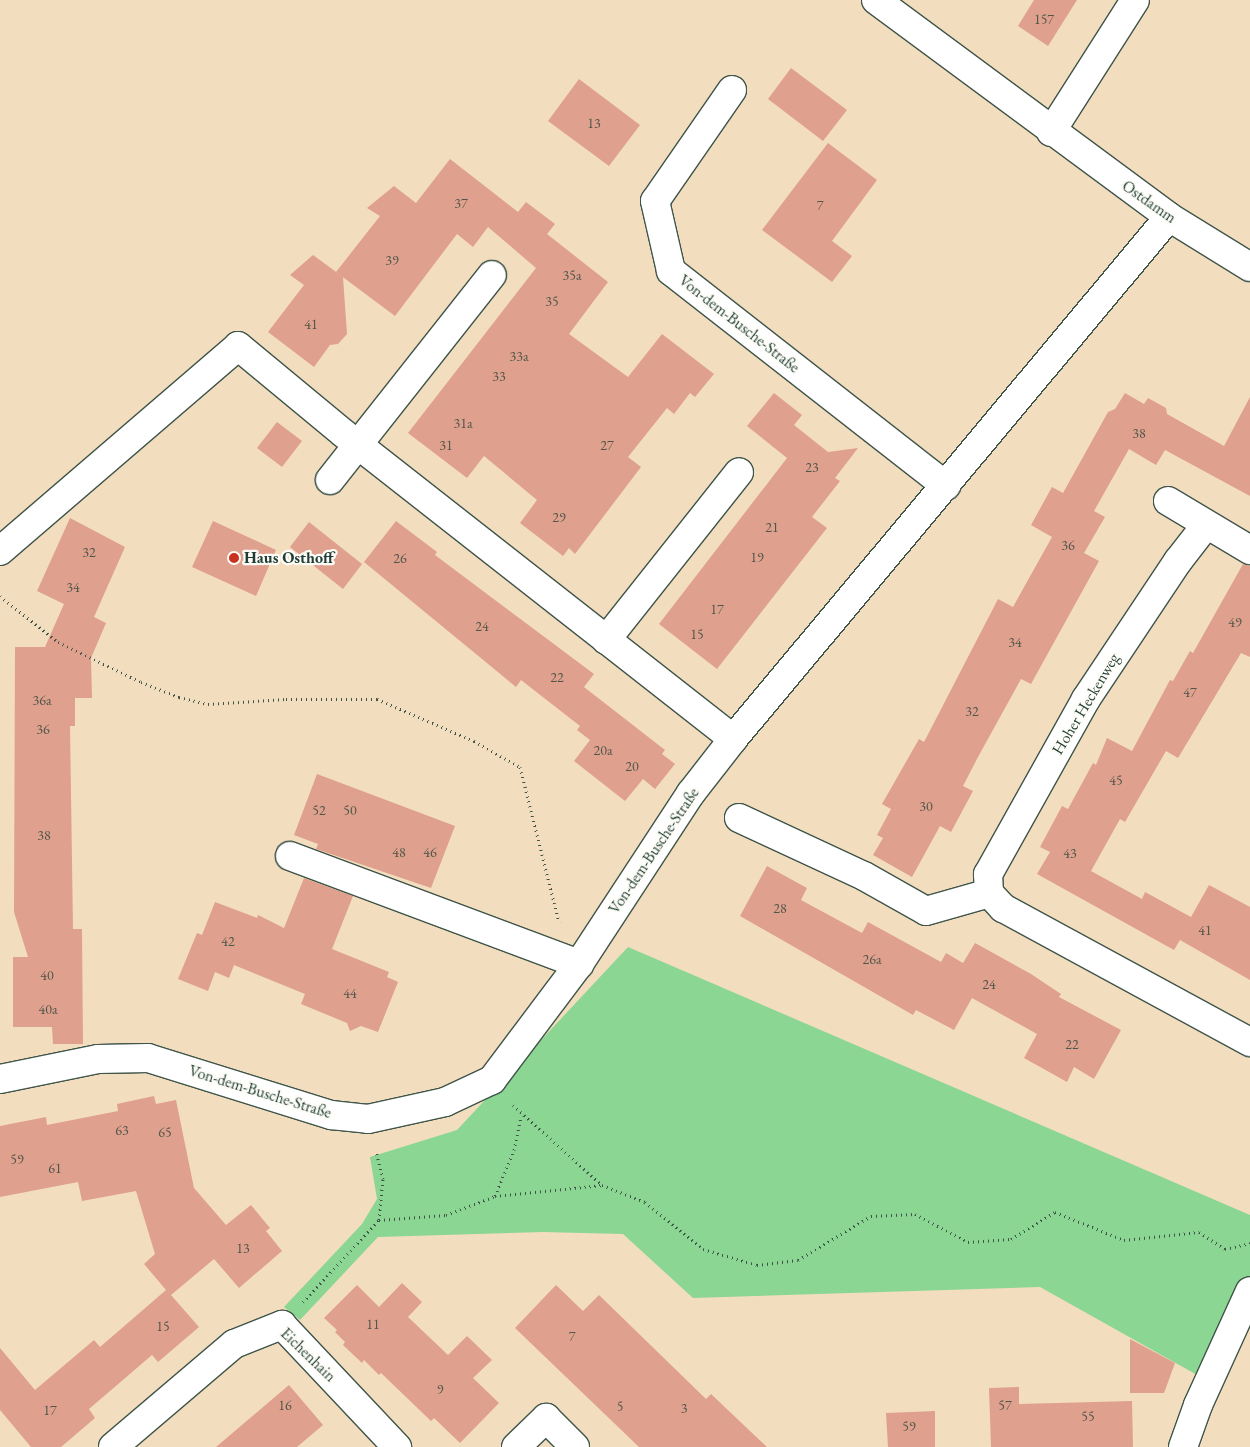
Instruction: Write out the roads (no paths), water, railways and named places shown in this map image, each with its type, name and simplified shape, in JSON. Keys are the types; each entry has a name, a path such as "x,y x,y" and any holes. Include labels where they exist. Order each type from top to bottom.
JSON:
{"street":[{"name":"Ostdamm","path":"876,0 1051,132 1168,217 1250,267"},
{"path":"1051,132 1136,0"},
{"name":"Von-dem-Busche-Straße","path":"732,90 654,201 671,271 946,486"},
{"name":"Von-dem-Busche-Straße","path":"0,1079 98,1059 148,1058 331,1116 368,1119 445,1102 492,1080 579,964 691,794 732,739 946,486 1168,217"},
{"path":"330,480 351,439 492,276"},
{"path":"0,551 238,346 351,439 732,739"},
{"path":"606,640 739,472"},
{"path":"1168,500 1206,525 1250,550"},
{"name":"Hoher Heckenweg","path":"989,893 988,874 1086,699 1178,561 1206,525"},
{"path":"739,818 864,876 926,911 989,893 1003,908 1250,1042"},
{"path":"290,856 579,964"},
{"path":"1183,1447 1198,1405 1250,1290"},
{"name":"Eichenhain","path":"113,1447 234,1344 282,1325 397,1447"},
{"path":"516,1447 546,1418 575,1447"}],"place":[{"name":"Haus Osthoff","path":"234,558"}]}
